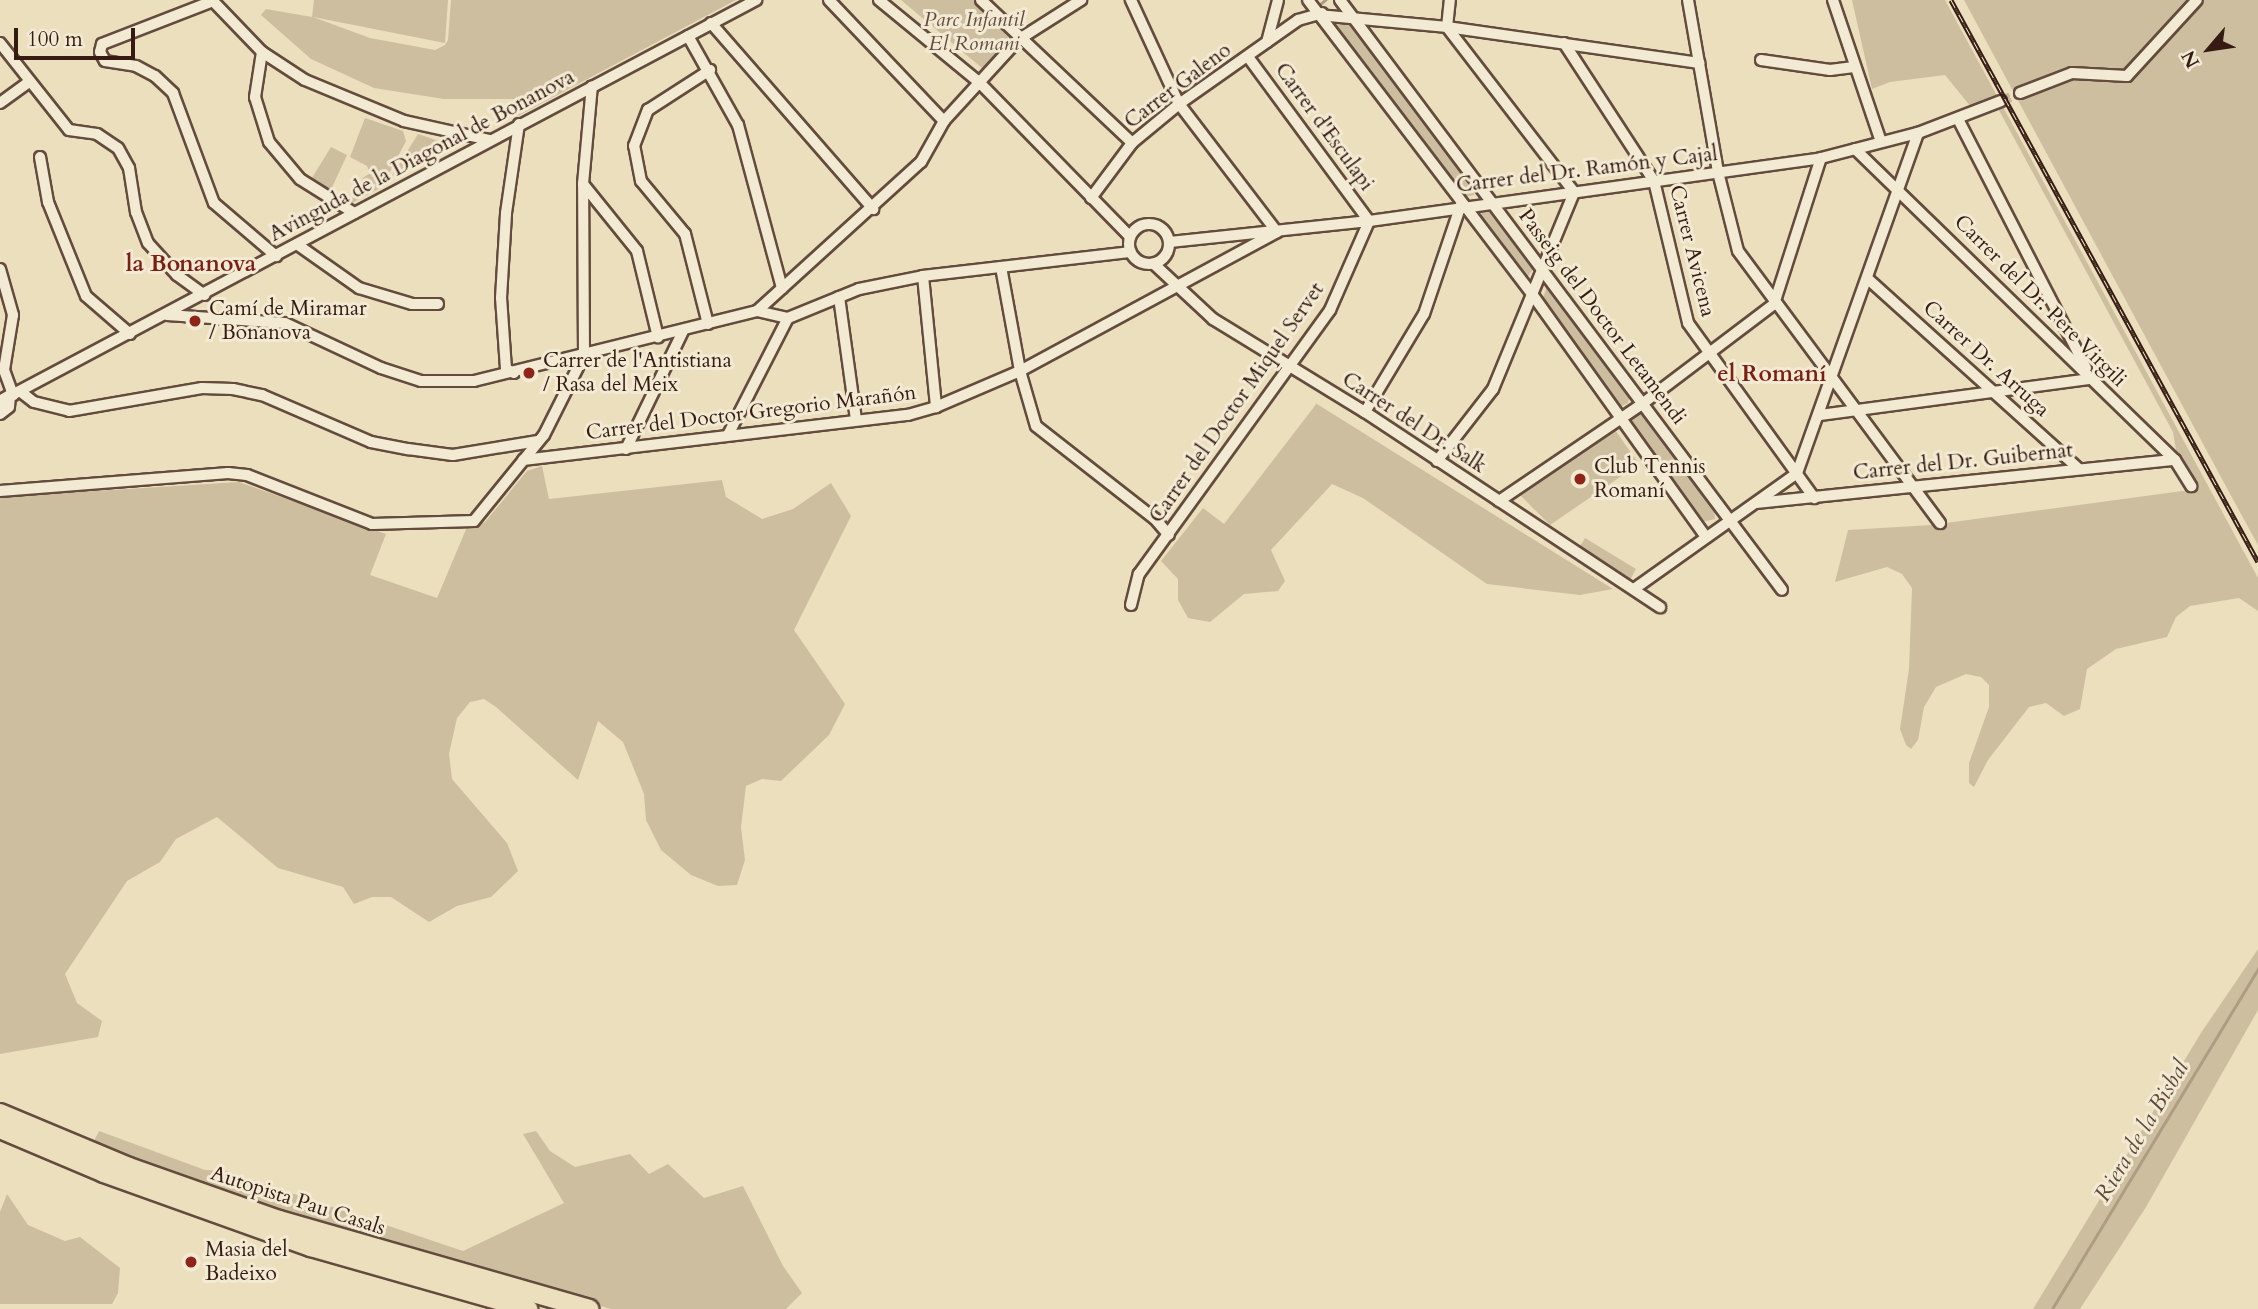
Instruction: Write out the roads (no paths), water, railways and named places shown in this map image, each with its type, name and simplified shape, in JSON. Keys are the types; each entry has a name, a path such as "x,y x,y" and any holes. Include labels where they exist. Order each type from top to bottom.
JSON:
{"highway":[{"name":"Autopista Pau Casals","path":"0,1113 118,1163 279,1220 589,1309"},
{"name":"Autopista Pau Casals","path":"0,1129 128,1182 311,1247 528,1309"}],"street":[{"name":"Avinguda de la Diagonal de Bonanova","path":"9,396 205,295 489,140 756,0"},
{"path":"829,0 944,121"},
{"path":"879,0 979,82 1130,237"},
{"path":"981,0 1018,40 1132,143"},
{"path":"757,311 873,209 921,162 944,121 1018,40 1081,0"},
{"path":"1131,0 1179,104 1277,232"},
{"path":"1267,42 1278,0"},
{"path":"1298,20 1314,6 1336,0"},
{"name":"Passeig del Doctor Letamendi","path":"1336,0 1354,19 1492,201 1782,590"},
{"path":"1437,461 1493,389 1574,192 1447,27 1450,0"},
{"path":"1688,0 1717,172 1738,251 1774,304 1940,523"},
{"path":"1833,0 1881,142"},
{"path":"2020,93 2072,73 2127,76 2197,0"},
{"path":"276,256 214,202 173,93 146,71 105,61 100,52 102,44 212,1 262,52 305,80 369,110 489,140"},
{"path":"1314,6 1354,19 1447,27 1699,63"},
{"name":"Carrer Galeno","path":"1091,198 1132,143 1179,104 1248,57 1314,6"},
{"name":"Passeig del Doctor Letamendi","path":"1314,6 1461,205 1532,294 1622,416 1706,537"},
{"path":"711,23 873,209"},
{"path":"688,36 710,69 745,146 782,288"},
{"path":"0,43 69,130 97,134 118,148 129,168 136,212 148,243 171,270 205,295"},
{"name":"Carrer Avicena","path":"1564,43 1654,181 1688,323 1706,352 1814,498"},
{"path":"262,52 256,97 269,142 300,179 354,214"},
{"name":"Carrer d'Esculapi","path":"1248,57 1369,220"},
{"path":"1761,60 1788,60 1830,70 1854,67"},
{"path":"708,324 685,234 641,181 634,146 648,110 710,69"},
{"path":"0,103 29,82"},
{"path":"0,491 228,473 247,475 372,524 474,521 539,441 584,355 583,184 592,86"},
{"name":"Carrer del Dr. Ramón y Cajal","path":"1170,242 1277,232 1821,158 1918,132 2001,101"},
{"path":"1820,415 1854,408 1996,394 2091,379 1958,119"},
{"path":"507,373 501,298 506,213 519,124"},
{"path":"1634,589 1797,473 1833,380 1918,132"},
{"name":"Carrer del Dr. Pere Virgili","path":"1855,149 2175,460 2191,486"},
{"path":"40,157 48,202 86,296 130,334"},
{"path":"1499,500 1642,404 1706,352 1774,304 1821,158"},
{"path":"583,184 637,251 658,337"},
{"path":"1365,412 1424,314 1461,205"},
{"name":"Carrer del Doctor Miquel Servet","path":"1131,605 1139,574 1330,310 1369,220"},
{"path":"1152,223 1165,230 1170,242 1166,257 1154,264 1140,262 1130,252 1130,237 1138,226 1152,223"},
{"name":"Carrer del Doctor Gregorio Marañón","path":"523,460 908,415 936,407 1020,371 1181,287 1277,232"},
{"path":"298,245 359,288 412,304 438,304"},
{"path":"167,315 285,323 381,368 421,381 507,373 757,311 788,318 839,297 923,276 1130,252"},
{"name":"Carrer del Dr. Salk","path":"1154,264 1213,320 1365,412 1660,607"},
{"path":"1001,267 1020,371 1036,426 1155,519 1169,535"},
{"path":"0,268 13,315 4,369 9,407 0,414"},
{"path":"923,276 936,407"},
{"name":"Carrer Dr. Arruga","path":"1868,279 2078,468"},
{"path":"839,297 856,420"},
{"path":"729,435 788,318"},
{"path":"626,449 683,331"},
{"path":"41,380 42,404"},
{"path":"9,396 69,411 202,388 233,389 262,395 372,442 408,449 453,455 539,441"},
{"name":"Carrer del Dr. Guibernat","path":"1755,503 1910,485 2175,460"}],"waterway":[{"path":"1317,7 1325,0"},
{"name":"Riera de la Bisbal","path":"2052,1309 2258,969"}],"tunnel":[{"path":"2001,101 2020,93"}],"railway":[{"path":"1951,0 2258,562"}],"place":[{"name":"Camí de Miramar / Bonanova","path":"195,321"},
{"name":"Carrer de l'Antistiana / Rasa del Meix","path":"529,373"},
{"name":"Club Tennis Romaní","path":"1580,479"},
{"name":"Masia del Badeixo","path":"191,1262"}],"district":[{"name":"la Bonanova","path":"191,264"},
{"name":"el Romaní","path":"1772,374"}],"park label":[{"name":"Parc Infantil El Romani","path":"974,32"}]}
